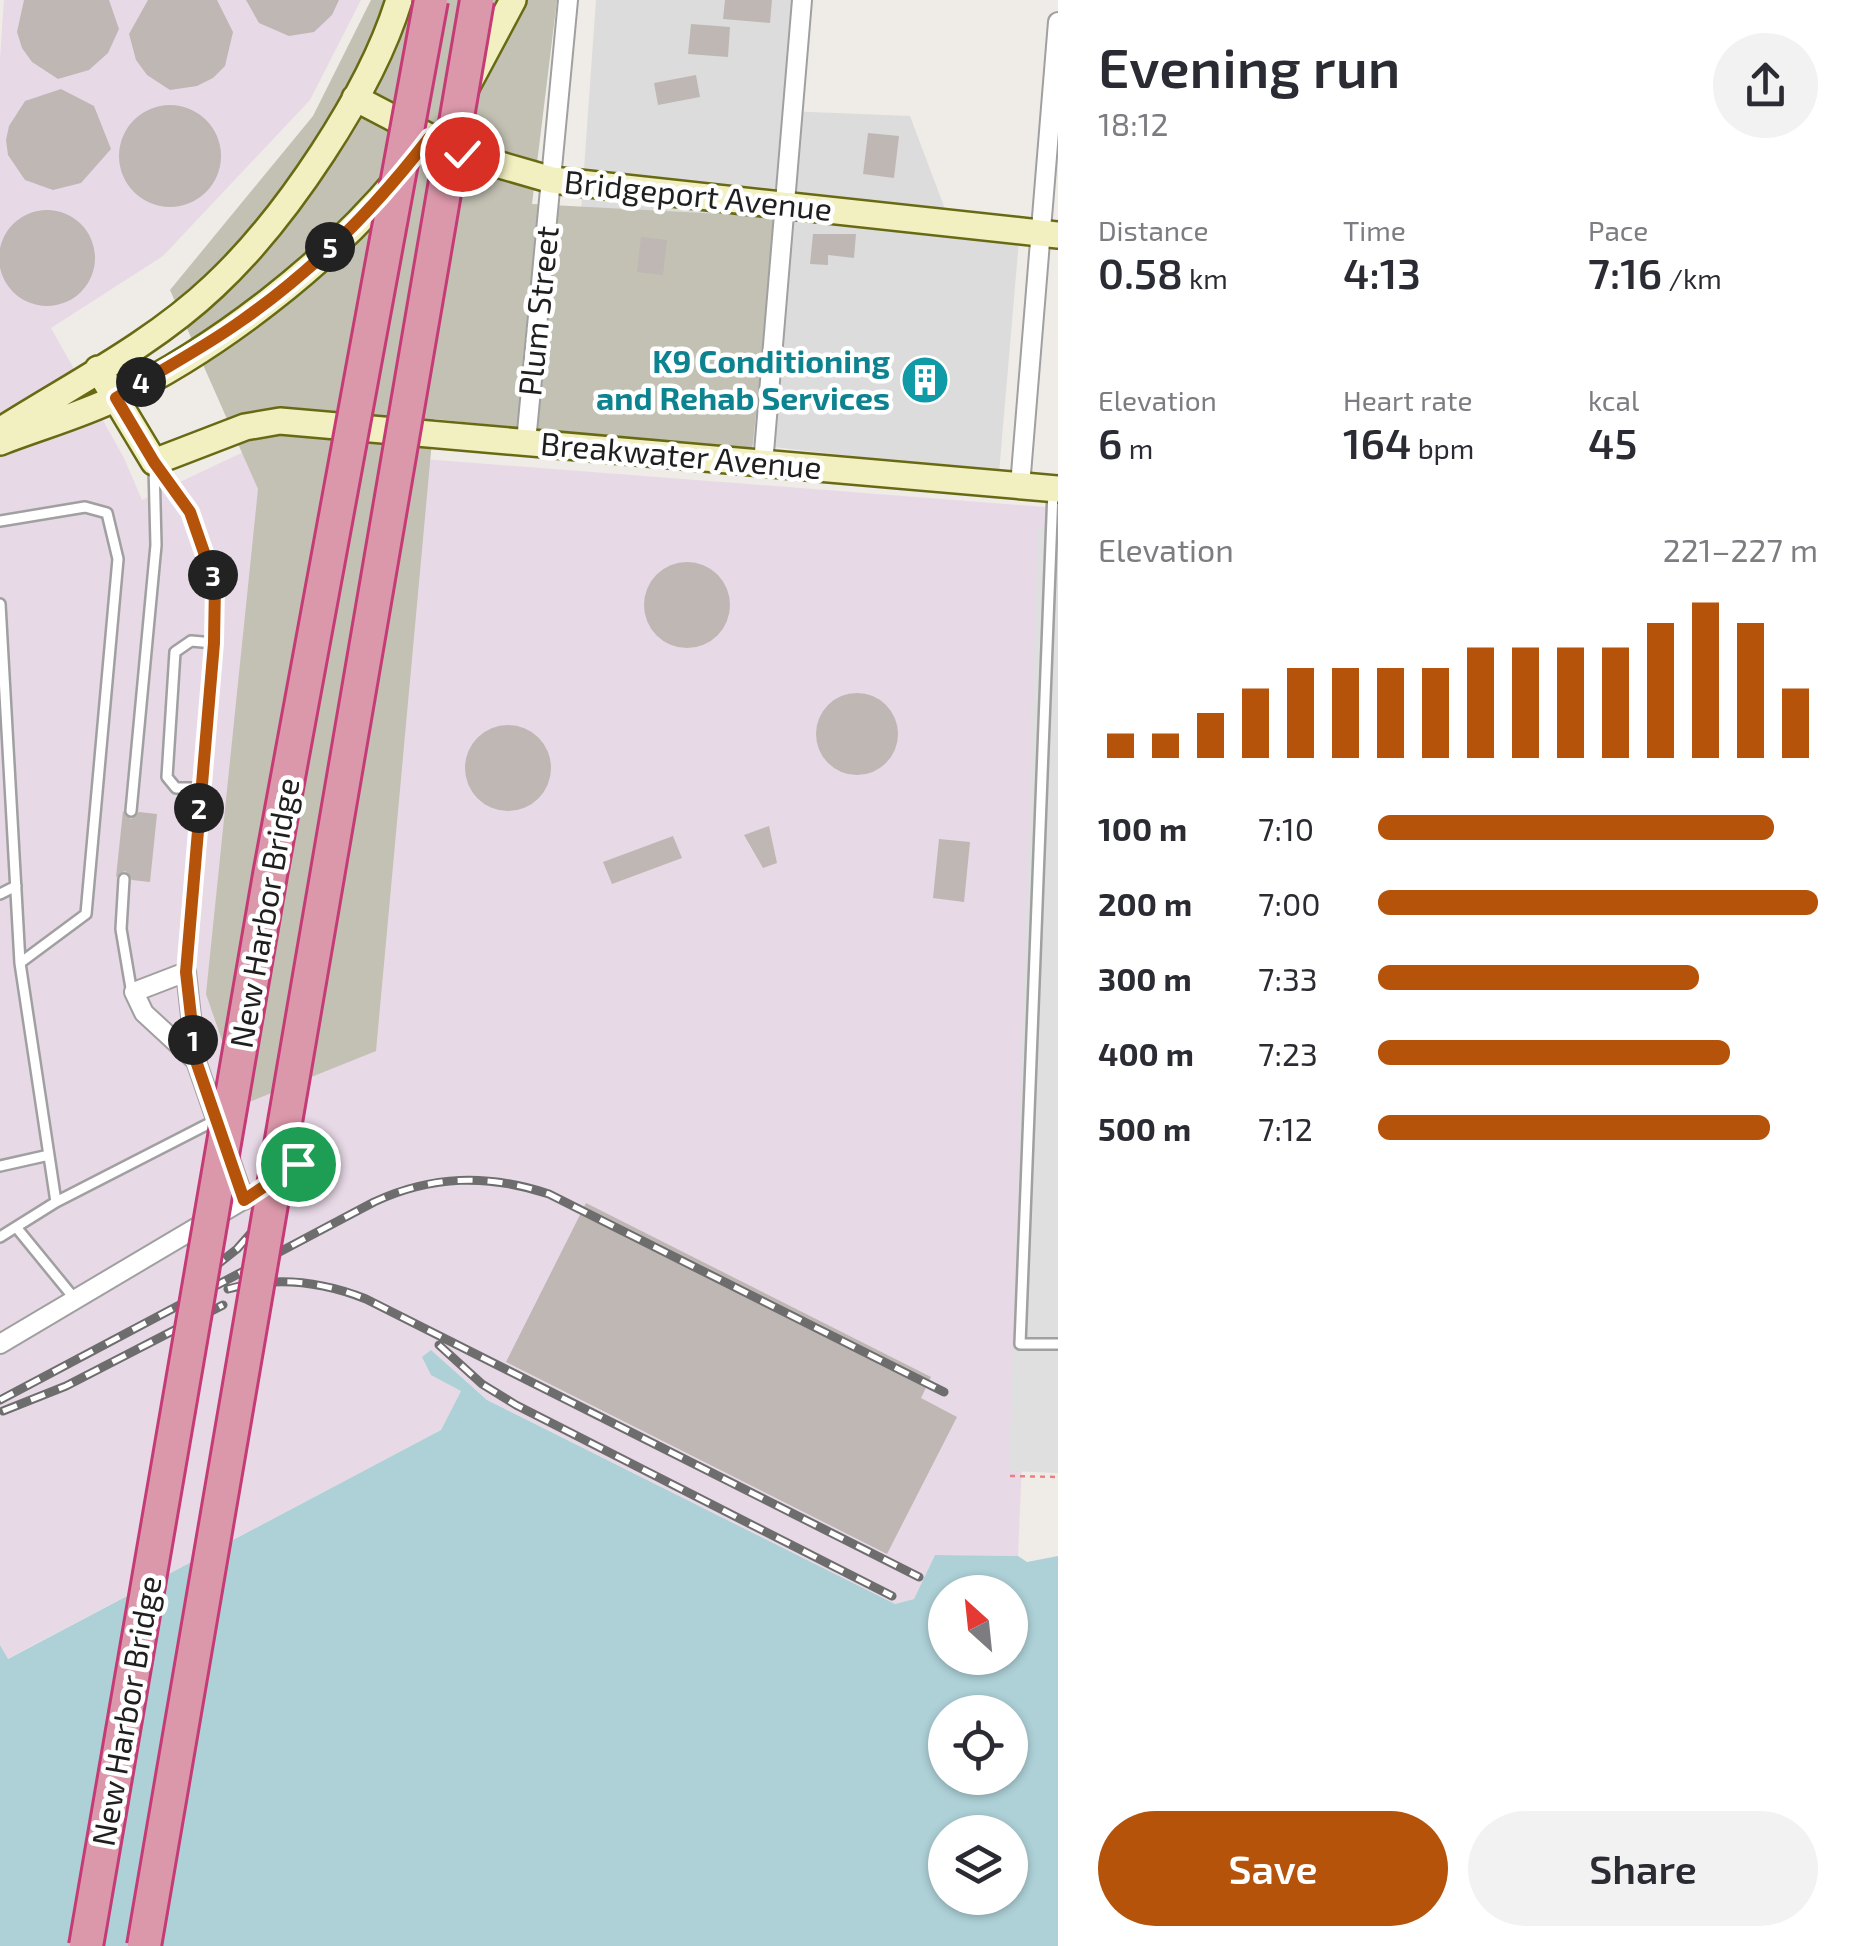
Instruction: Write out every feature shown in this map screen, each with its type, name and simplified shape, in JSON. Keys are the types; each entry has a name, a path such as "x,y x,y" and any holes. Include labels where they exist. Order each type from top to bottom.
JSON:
{"highway":[{"name":"New Harbor Bridge","path":"86,1946 270,876 431,0"},
{"name":"New Harbor Bridge","path":"144,1946 477,0"}],"street":[{"path":"0,432 98,370 214,287 260,236 355,98 388,37 399,0"},
{"path":"0,442 116,398 241,322 314,263 396,180 460,98 513,0"},
{"name":"Plum Street","path":"526,442 568,0"},
{"path":"763,464 802,0"},
{"path":"1020,486 1050,234 1058,22"},
{"name":"Bridgeport Avenue","path":"355,98 429,138 512,172 552,180 1050,234"},
{"path":"98,370 154,462"},
{"name":"Breakwater Avenue","path":"154,462 256,424 305,424 1056,489"},
{"path":"196,1061 144,1014 132,994 186,972 196,1061 244,1200"},
{"path":"0,1344 298,1164"}],"lane":[{"path":"154,462 190,512 215,584 214,643 186,972"},
{"path":"132,811 156,546 154,462"},
{"path":"1056,489 1020,1344 1058,1344"},
{"path":"0,521 85,506 107,513 118,559 86,914 20,963"},
{"path":"0,605 20,963 56,1202"},
{"path":"201,788 176,788 166,777 175,652 191,641 214,643"},
{"path":"124,880 122,929 132,994"},
{"path":"0,894 16,886"},
{"path":"0,1237 56,1202 214,1120"},
{"path":"0,1166 50,1155"},
{"path":"16,1227 74,1298"}],"path":[{"path":"1010,1476 1058,1477"}],"shaded area":[{"path":"4,0 361,0 310,100 163,256 51,328 124,458 142,500 256,446 1058,508 1058,618 1018,1556 935,1555 914,1599 895,1604 487,1400 431,1350 461,1391 441,1430 7,1659 0,1645 0,59"},
{"path":"371,0 557,0 532,204 777,217 752,451 434,419 376,1051 244,1104 206,994 258,489 170,290 313,116"},
{"path":"596,0 794,0 785,111 910,116 945,209 1021,217 999,473 566,423"},
{"path":"1038,528 1058,528 1058,1473 1009,1471"}],"water":[{"path":"431,1350 487,1400 895,1604 914,1599 935,1555 1018,1556 1027,1562 1058,1556 1058,1946 0,1946 0,1645 8,1659 441,1430 461,1391 431,1375 422,1357"}],"building":[{"path":"24,0 109,0 119,29 108,53 89,70 58,79 32,62 22,48 17,32"},
{"path":"148,0 217,0 233,32 225,66 213,78 197,86 170,90 147,75 136,60 129,34"},
{"path":"246,0 339,0 332,15 314,32 289,36 259,23"},
{"path":"725,0 772,0 770,23 723,19"},
{"path":"691,24 730,27 728,57 688,54"},
{"path":"696,75 700,97 658,105 654,83"},
{"path":"61,89 94,106 111,149 81,183 53,190 25,180 8,155 6,140 9,126 25,101"},
{"path":"170,105 199,113 213,127 221,156 213,185 199,199 170,207 141,199 127,185 119,156 127,127 141,113"},
{"path":"868,133 899,136 894,178 863,174"},
{"path":"47,210 65,214 81,224 91,240 95,258 91,276 81,292 65,302 47,306 29,302 13,292 3,276 -1,258 3,240 13,224 29,214"},
{"path":"813,234 856,234 854,258 828,255 828,265 810,264"},
{"path":"641,237 667,240 663,275 637,272"},
{"name":"K9 Conditioning and Rehab Services","path":"914,364 940,367 936,396 911,394"},
{"path":"687,562 711,569 723,581 730,605 723,629 711,641 687,648 663,641 651,629 644,605 651,581 663,569"},
{"path":"849,693 865,693 891,711 898,734 895,750 886,763 865,775 849,775 823,757 816,742 816,726 834,700"},
{"path":"508,725 532,732 544,744 551,768 544,792 532,804 508,811 484,804 472,792 465,768 472,744 484,732"},
{"path":"123,811 131,819 139,812 157,814 150,882 132,880 125,871 116,877"},
{"path":"769,826 777,863 763,868 744,835"},
{"path":"673,836 682,858 612,884 603,862"},
{"path":"939,839 970,842 964,902 933,898"},
{"path":"586,1203 931,1377 921,1398 957,1417 887,1554 506,1362"}],"railway":[{"path":"189,1287 237,1249 310,1166"},
{"path":"0,1400 374,1202 417,1187 460,1180 504,1183 549,1194 944,1392"},
{"path":"228,1289 298,1282 366,1299 919,1577"},
{"path":"3,1411 66,1386 223,1305"},
{"path":"439,1345 482,1384 516,1405 892,1596"}],"place":[{"name":"K9 Conditioning and Rehab Services","path":"925,380"}],"route":[{"path":"298,1164 244,1200 196,1061 186,972 214,643 215,584 190,512 116,398 241,322 314,263 396,180 429,138 462,154"}]}
